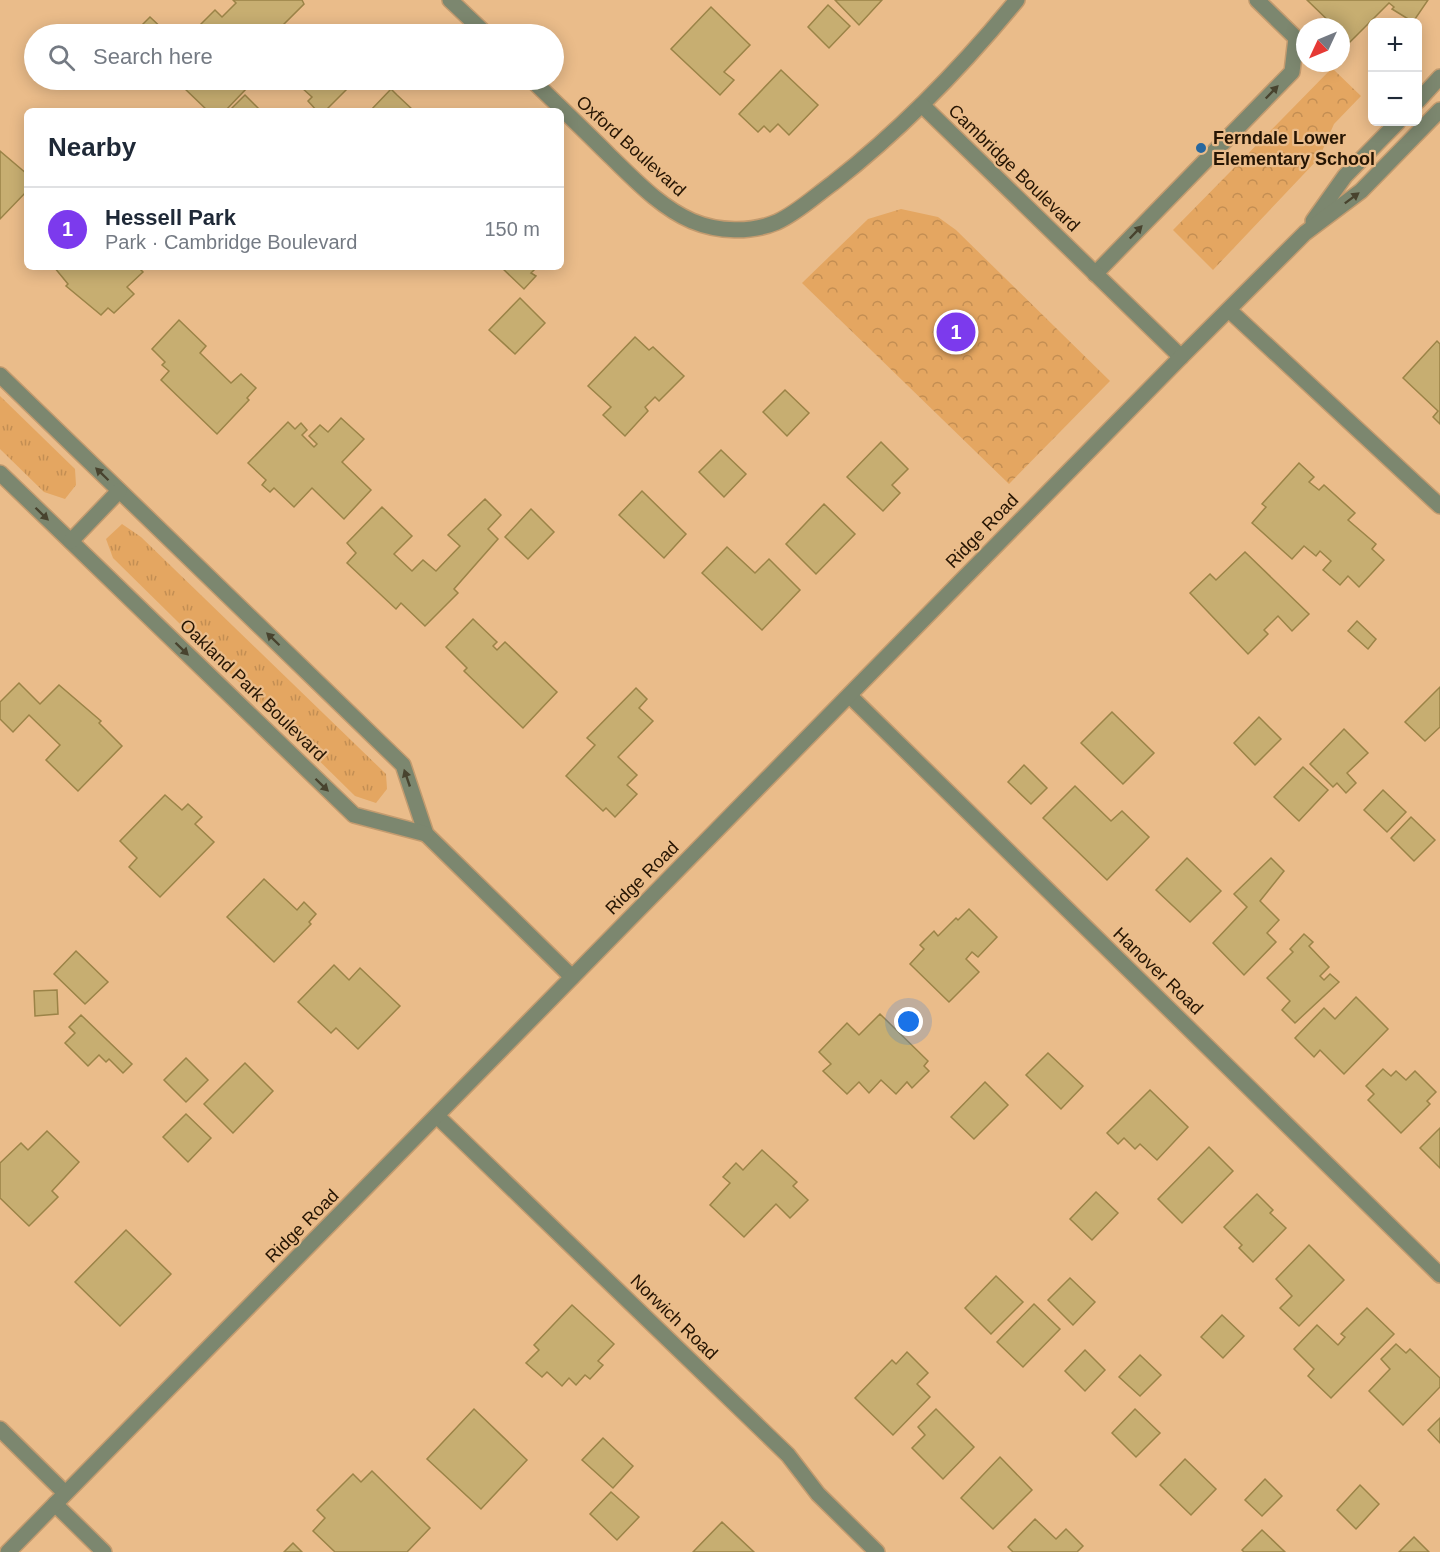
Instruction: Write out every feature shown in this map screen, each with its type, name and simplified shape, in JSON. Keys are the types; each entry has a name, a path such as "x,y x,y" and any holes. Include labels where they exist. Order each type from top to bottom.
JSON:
{"street":[{"path":"450,0 475,24"},
{"name":"Cambridge Boulevard","path":"1017,0 922,105 1180,357"},
{"path":"1095,274 1292,72 1296,38 1257,0"},
{"path":"1422,97 1440,77"},
{"name":"Oxford Boulevard","path":"542,90 561,108"},
{"name":"Oxford Boulevard","path":"564,111 641,186 675,212 694,222 737,230 757,228 777,222 797,209 880,145 922,105"},
{"name":"Ridge Road","path":"8,1552 1180,357 1305,233 1361,191 1440,110"},
{"name":"Ridge Road","path":"1305,233 1345,176 1394,126"},
{"path":"1229,310 1440,506"},
{"name":"Oakland Park Boulevard","path":"0,375 403,765 426,834 572,977"},
{"name":"Oakland Park Boulevard","path":"0,473 354,815 426,834"},
{"path":"70,541 120,491"},
{"name":"Hanover Road","path":"850,696 1440,1275"},
{"name":"Norwich Road","path":"437,1116 788,1455 818,1494 877,1552"},
{"path":"0,1429 104,1552"}],"green space":[{"path":"1328,72 1336,72 1361,96 1334,124 1319,158 1213,270 1173,230"},
{"path":"901,209 938,217 956,230 1110,381 1009,484 802,283 868,219"},
{"path":"0,396 75,469 76,485 65,499 44,492 0,449"},
{"path":"122,524 141,537 386,774 387,789 376,803 355,796 113,558 106,539"}],"building":[{"path":"233,0 302,0 304,4 284,24 201,24 215,10 222,17 236,3"},
{"path":"835,0 882,0 859,25"},
{"path":"1307,0 1428,0 1416,18 1407,18 1392,9 1394,7 1389,3 1374,18 1368,18 1368,24 1350,42 1350,18 1326,18"},
{"path":"828,5 850,26 829,48 808,27"},
{"path":"711,7 750,45 724,72 734,80 720,95 671,49"},
{"path":"150,17 157,24 143,24"},
{"path":"781,70 818,105 789,135 778,124 770,132 764,126 758,132 739,114"},
{"path":"186,90 245,90 228,108 205,108"},
{"path":"304,90 346,90 328,108 314,108 308,101 312,97"},
{"path":"392,90 411,108 373,108"},
{"path":"245,95 258,108 232,108"},
{"path":"0,151 24,171 24,194 0,219"},
{"path":"56,270 141,270 143,272 127,287 134,294 114,313 108,308 101,315 66,286 68,284"},
{"path":"504,270 534,270 531,273 536,276 524,289"},
{"path":"520,298 545,323 515,354 489,330"},
{"path":"179,320 206,346 200,353 231,383 241,374 256,388 247,398 249,400 217,434 161,380 169,371 162,365 165,362 152,349"},
{"path":"635,337 649,350 653,347 684,376 659,401 655,397 645,407 648,411 625,436 603,415 611,407 588,386"},
{"path":"1437,341 1440,344 1440,424 1433,417 1438,411 1403,378"},
{"path":"785,390 809,413 787,436 763,412"},
{"path":"341,418 364,439 342,462 371,490 344,519 312,488 294,507 274,488 270,492 262,485 266,480 248,463 288,422 295,429 301,423 307,430 302,435 314,447 317,444 309,436 320,425 328,432"},
{"path":"881,442 908,469 892,485 900,493 883,511 847,477"},
{"path":"721,450 746,474 724,497 699,472"},
{"path":"1299,463 1314,477 1309,482 1319,490 1324,485 1355,513 1348,520 1376,544 1372,549 1384,560 1359,587 1348,576 1340,585 1323,570 1331,561 1320,551 1316,556 1304,546 1292,559 1252,523 1266,507 1262,504"},
{"path":"642,491 686,534 664,558 619,515"},
{"path":"485,499 501,515 488,529 498,539 454,589 458,593 425,626 401,603 396,609 347,563 356,553 347,543 382,507 412,536 394,554 412,571 423,560 436,571 460,546 448,535"},
{"path":"824,504 855,534 816,574 786,544"},
{"path":"531,509 554,532 528,559 505,537"},
{"path":"727,547 755,573 769,559 800,590 762,630 702,573"},
{"path":"1245,552 1309,614 1292,631 1278,616 1264,630 1268,634 1248,654 1190,593 1210,574 1216,580"},
{"path":"473,619 497,642 493,646 497,650 505,642 557,692 523,728 464,671 467,668 446,647"},
{"path":"1357,621 1376,639 1368,649 1348,631"},
{"path":"19,683 40,704 59,685 101,721 99,723 122,746 78,791 46,760 60,745 29,715 13,732 0,719 0,702"},
{"path":"1440,687 1440,727 1425,741 1405,722"},
{"path":"636,688 647,699 639,708 653,721 618,757 637,775 627,785 637,794 615,817 606,808 603,811 566,776 595,745 587,738"},
{"path":"1112,712 1154,753 1123,784 1081,743"},
{"path":"1259,717 1281,739 1255,765 1234,743"},
{"path":"1344,729 1368,753 1347,773 1356,783 1346,793 1337,783 1333,787 1310,764"},
{"path":"1024,765 1047,788 1031,804 1008,782"},
{"path":"1303,767 1328,790 1299,821 1274,797"},
{"path":"1075,786 1111,821 1122,811 1149,837 1107,880 1043,818"},
{"path":"1383,790 1406,812 1387,832 1364,810"},
{"path":"165,795 182,810 188,804 202,817 195,824 214,842 160,897 129,867 137,858 120,841"},
{"path":"1411,817 1435,840 1414,861 1391,838"},
{"path":"1187,858 1221,891 1190,922 1156,890"},
{"path":"1271,858 1284,871 1260,901 1279,920 1267,933 1276,942 1244,975 1213,943 1247,907 1234,894"},
{"path":"264,879 297,910 304,902 316,914 309,922 311,924 274,962 227,917"},
{"path":"969,909 997,937 978,957 972,952 966,959 979,972 949,1002 910,964 924,949 920,945 934,931 938,936"},
{"path":"1304,934 1313,942 1309,946 1329,967 1320,976 1324,980 1330,974 1339,982 1295,1023 1282,1010 1290,1001 1267,978 1293,952 1290,949"},
{"path":"76,951 108,982 85,1004 54,974"},
{"path":"334,965 349,980 360,968 400,1006 358,1049 336,1028 331,1033 298,1002"},
{"path":"57,990 58,1014 35,1016 34,991"},
{"path":"1356,997 1388,1029 1344,1074 1320,1050 1314,1057 1295,1038 1324,1008 1335,1019"},
{"path":"880,1014 928,1061 924,1066 929,1071 912,1088 907,1082 896,1094 881,1080 869,1093 859,1082 847,1094 823,1071 831,1064 819,1052 847,1023 859,1035"},
{"path":"81,1015 132,1064 123,1073 109,1059 106,1062 99,1055 88,1066 65,1043 75,1033 69,1027"},
{"path":"1048,1053 1083,1086 1061,1109 1026,1075"},
{"path":"186,1058 208,1080 186,1102 164,1080"},
{"path":"245,1063 273,1091 233,1133 204,1104"},
{"path":"1383,1069 1391,1076 1396,1071 1406,1080 1415,1071 1436,1092 1427,1101 1430,1104 1401,1133 1368,1100 1374,1094 1366,1086"},
{"path":"985,1082 1008,1105 974,1139 951,1117"},
{"path":"1150,1090 1188,1127 1157,1160 1140,1144 1135,1149 1124,1138 1118,1144 1107,1133"},
{"path":"186,1114 211,1138 188,1162 163,1137"},
{"path":"1440,1128 1440,1168 1420,1148"},
{"path":"47,1131 79,1162 52,1191 58,1197 29,1226 0,1198 0,1163 21,1143 28,1150"},
{"path":"1209,1147 1233,1171 1182,1223 1158,1199"},
{"path":"762,1150 797,1182 793,1186 808,1200 790,1218 776,1204 744,1237 710,1205 730,1183 723,1177 736,1163 743,1170"},
{"path":"1096,1192 1118,1213 1092,1240 1070,1219"},
{"path":"1257,1194 1273,1210 1270,1213 1286,1228 1253,1262 1239,1248 1242,1245 1224,1227"},
{"path":"126,1230 171,1274 120,1326 75,1282"},
{"path":"1309,1245 1344,1280 1299,1326 1280,1308 1292,1296 1276,1279"},
{"path":"996,1276 1023,1302 991,1334 965,1308"},
{"path":"1070,1278 1095,1302 1073,1325 1048,1300"},
{"path":"1034,1304 1060,1329 1023,1367 997,1342"},
{"path":"572,1305 614,1344 598,1361 603,1365 590,1379 585,1375 576,1385 569,1378 562,1386 547,1372 542,1377 526,1363 539,1350 534,1345"},
{"path":"1367,1308 1394,1334 1331,1398 1308,1376 1314,1369 1294,1349 1317,1325 1338,1345 1345,1337 1341,1334"},
{"path":"1222,1315 1244,1336 1223,1358 1201,1337"},
{"path":"1396,1344 1406,1353 1410,1349 1440,1378 1440,1387 1403,1425 1369,1391 1390,1369 1381,1359"},
{"path":"1085,1350 1105,1370 1085,1391 1065,1371"},
{"path":"907,1352 928,1373 917,1384 930,1397 893,1435 855,1398 892,1360 896,1364"},
{"path":"1140,1355 1161,1375 1140,1396 1119,1377"},
{"path":"474,1409 527,1460 481,1509 427,1459"},
{"path":"936,1409 974,1447 943,1479 912,1448 925,1435 918,1427"},
{"path":"1135,1409 1160,1433 1136,1457 1112,1433"},
{"path":"1440,1418 1440,1443 1428,1430"},
{"path":"603,1438 633,1466 613,1488 582,1460"},
{"path":"1000,1457 1032,1490 993,1529 961,1498"},
{"path":"1185,1459 1216,1489 1191,1515 1160,1485"},
{"path":"372,1471 430,1528 407,1552 335,1552 313,1531 325,1518 317,1510 353,1474 361,1482"},
{"path":"1265,1479 1282,1496 1262,1516 1245,1500"},
{"path":"1360,1485 1379,1504 1356,1529 1337,1510"},
{"path":"611,1492 639,1517 617,1540 590,1514"},
{"path":"1035,1519 1056,1539 1066,1529 1083,1546 1077,1552 1013,1552 1008,1547"},
{"path":"722,1522 754,1552 693,1552"},
{"path":"1262,1530 1285,1552 1244,1552 1242,1550"},
{"path":"1414,1537 1429,1552 1399,1552"},
{"path":"293,1543 302,1552 284,1552"}],"place":[{"name":"Ferndale Lower Elementary School","path":"1201,148"},
{"name":"Hessell Park","path":"956,332"}]}
